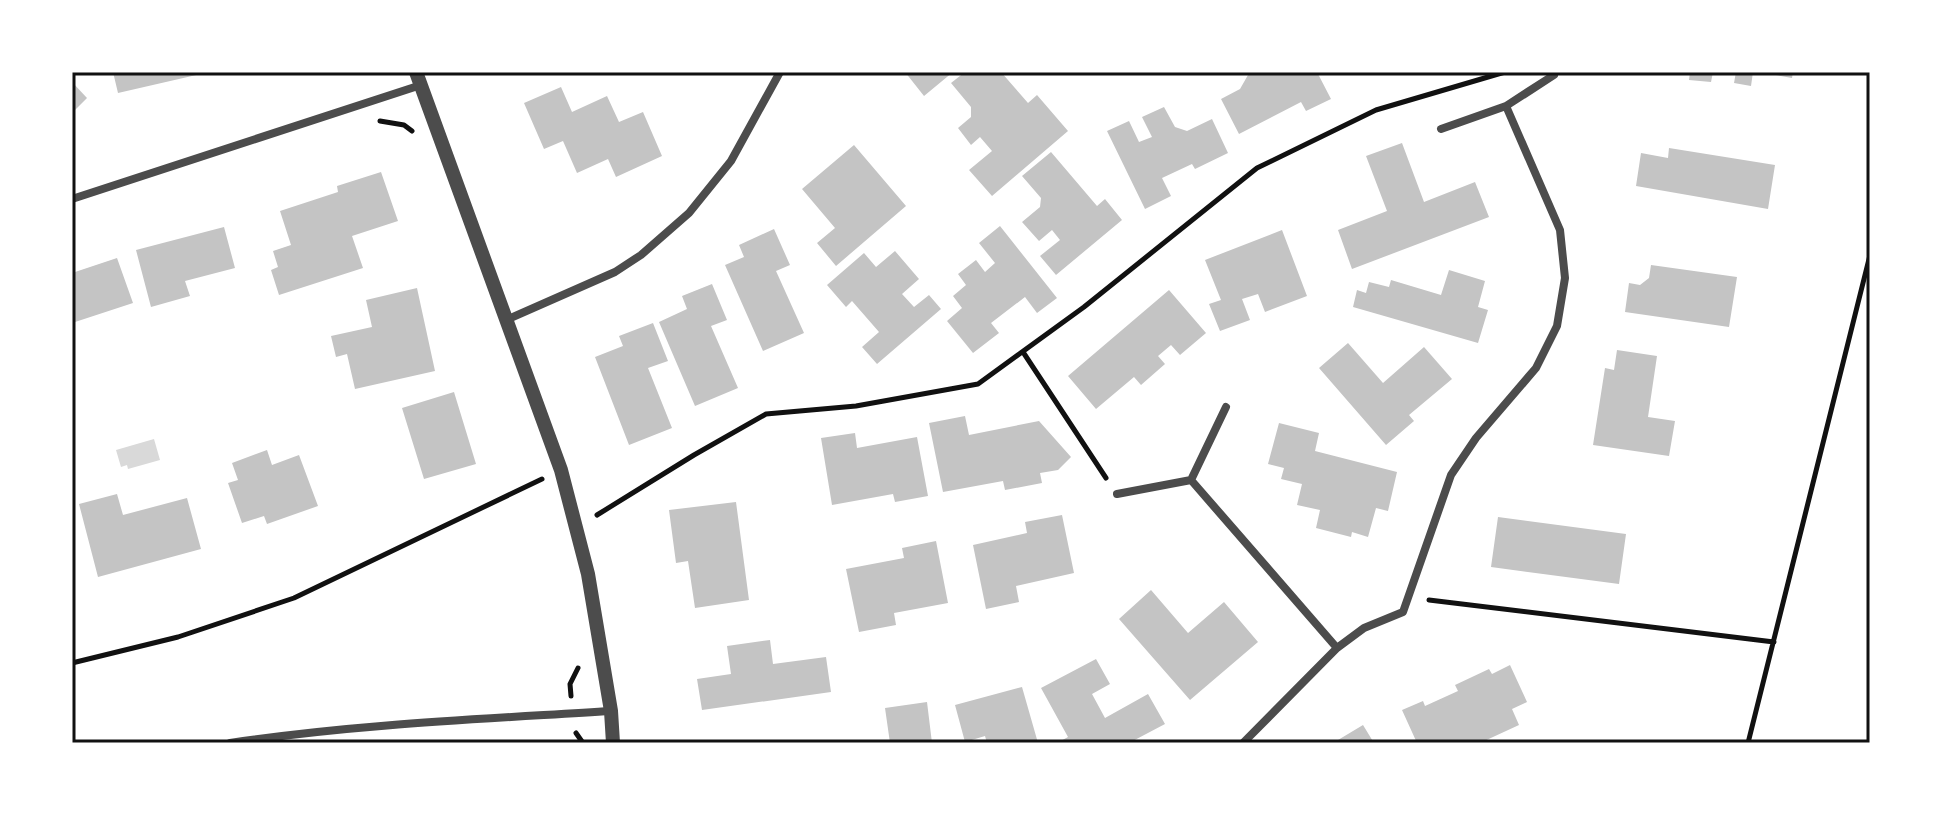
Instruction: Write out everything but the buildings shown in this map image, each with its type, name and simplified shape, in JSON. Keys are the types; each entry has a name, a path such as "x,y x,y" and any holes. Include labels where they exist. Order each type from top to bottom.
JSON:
{"street":[{"path":"506,320 615,272 641,255 689,213 731,161 780,72"},
{"path":"1441,129 1506,106 1554,75"},
{"path":"72,199 418,78 561,470 588,574 611,711 613,743"},
{"path":"1243,743 1337,648 1364,628 1403,612 1451,475 1476,438 1536,368 1557,326 1565,278 1560,230 1506,106"},
{"path":"1191,480 1226,407"},
{"path":"1191,480 1337,648"},
{"path":"1117,494 1191,480"},
{"path":"230,743 378,725 611,711"}],"path":[{"path":"576,528 766,414 856,406 978,384 1084,307 1257,168 1376,110 1505,72"},
{"path":"367,126 382,121 404,125 419,138"},
{"path":"1748,743 1870,255"},
{"path":"1023,352 1117,494"},
{"path":"72,663 178,637 294,598 561,470"},
{"path":"544,478 547,487"},
{"path":"1408,597 1774,642"},
{"path":"570,684 579,666"},
{"path":"577,738 583,743"}],"shaded area":[{"path":"154,439 160,460 128,469 127,465 121,467 116,450"}]}
